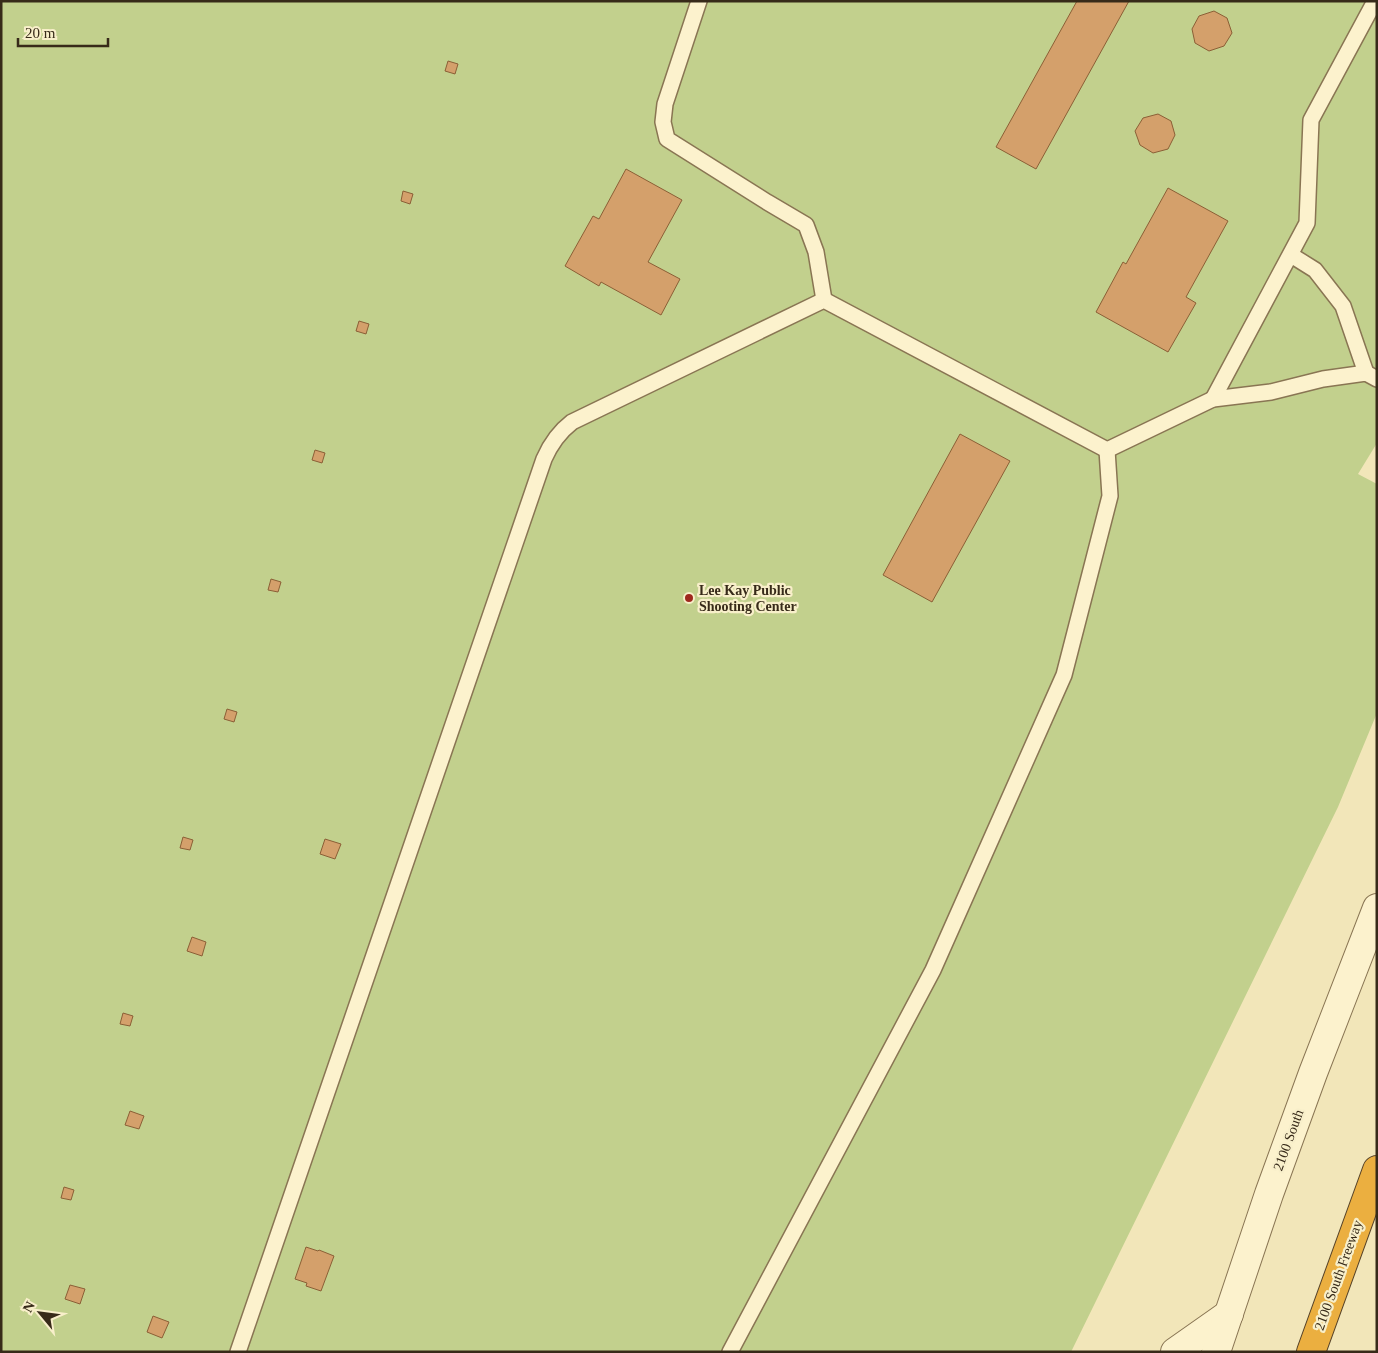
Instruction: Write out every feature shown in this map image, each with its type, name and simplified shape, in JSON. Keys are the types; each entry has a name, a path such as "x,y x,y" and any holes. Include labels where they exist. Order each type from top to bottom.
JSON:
{"highway":[{"name":"2100 South Freeway","path":"1311,1352 1377,1170"}],"street":[{"name":"2100 South","path":"1216,1352 1282,1156 1377,908"},
{"path":"1175,1352 1228,1314"}],"lane":[{"path":"699,1 665,104 663,122 667,139 806,225 816,252 824,300"},
{"path":"1213,399 1308,223 1311,120 1375,1"},
{"path":"1107,450 1213,399 1271,392 1323,379 1371,376 1343,306 1315,270 1291,255"},
{"path":"824,300 1107,450"},
{"path":"238,1352 549,448 562,429 572,422 824,300"},
{"path":"730,1352 933,970 1064,675 1110,496 1107,450"}],"green space":[{"name":"Lee Kay Public Shooting Center","path":"1,1 1377,1 1377,443 1358,474 1377,484 1377,713 1338,807 1071,1352 1,1352"}],"building":[{"path":"1077,1 1129,1 1036,169 996,147"},
{"path":"1214,11 1227,18 1232,33 1224,46 1209,51 1195,43 1192,29 1199,16"},
{"path":"448,61 458,64 455,74 445,71"},
{"path":"1158,114 1171,121 1175,135 1168,149 1153,153 1140,145 1135,131 1143,118"},
{"path":"626,169 682,200 648,262 680,279 661,315 601,282 599,286 565,266 593,216 599,219"},
{"path":"1168,188 1228,221 1186,297 1196,303 1168,352 1096,312 1123,262 1126,264"},
{"path":"403,191 413,194 410,204 401,201"},
{"path":"359,321 369,324 366,334 356,331"},
{"path":"960,434 1010,461 932,602 883,575"},
{"path":"315,450 325,453 322,463 312,460"},
{"path":"271,579 281,582 278,592 268,590"},
{"path":"227,709 237,712 234,722 224,719"},
{"path":"183,837 193,840 190,850 180,848"},
{"path":"325,839 341,844 335,859 320,854"},
{"path":"192,937 206,942 202,956 187,951"},
{"path":"123,1013 133,1016 130,1026 120,1024"},
{"path":"130,1111 144,1116 139,1129 125,1125"},
{"path":"64,1187 74,1190 71,1200 61,1198"},
{"path":"306,1247 334,1256 321,1291 306,1286 307,1283 295,1279"},
{"path":"70,1285 85,1289 80,1304 65,1299"},
{"path":"153,1316 169,1322 162,1338 147,1332"}],"place":[{"name":"Lee Kay Public Shooting Center","path":"689,598"}]}
